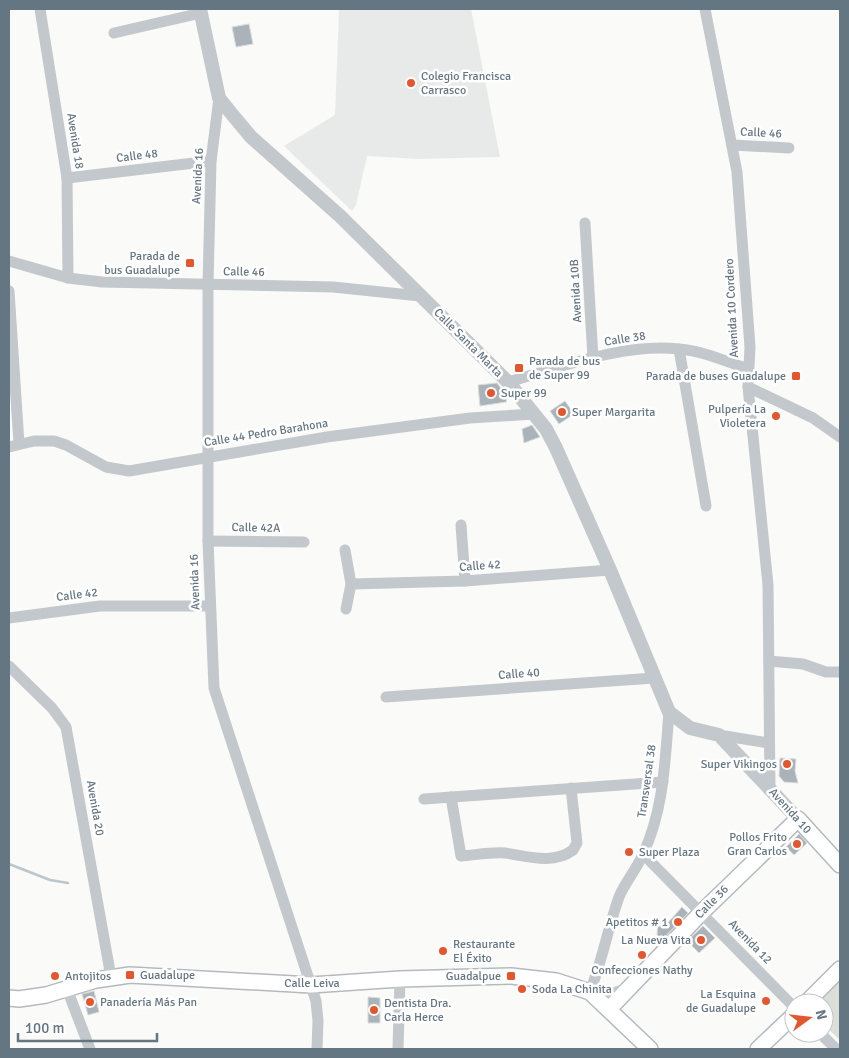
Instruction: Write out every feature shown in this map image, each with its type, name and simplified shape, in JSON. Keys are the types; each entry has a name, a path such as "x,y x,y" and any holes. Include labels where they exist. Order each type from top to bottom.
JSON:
{"main road":[{"name":"Avenida 10","path":"798,819 840,865"},
{"name":"Calle 36","path":"608,1009 702,912 798,819"},
{"path":"816,993 840,969"},
{"name":"Calle Leiva","path":"9,998 32,997 96,980 130,975 310,984 400,979 528,977 573,985 590,992 650,1049"},
{"path":"758,1049 784,1024"}],"street":[{"name":"Avenida 18","path":"40,9 67,178 68,278"},
{"name":"Avenida 10 Cordero","path":"705,9 737,172 749,337 748,387 768,585 770,788"},
{"path":"114,33 200,11"},
{"name":"Calle Santa Marta","path":"200,11 219,98 251,137 340,216 508,382 546,428 610,570 669,712 690,728 769,743"},
{"name":"Avenida 16","path":"219,98 211,161 208,285 208,541 214,688 316,1001 318,1021 317,1049"},
{"name":"Calle 46","path":"732,145 789,148"},
{"name":"Calle 48","path":"67,178 211,161"},
{"name":"Avenida 10B","path":"585,223 593,358"},
{"name":"Calle 46","path":"9,261 68,278 102,282 333,287 420,296"},
{"path":"9,291 14,446"},
{"name":"Calle 38","path":"508,382 593,358 649,348 679,349 713,356 748,369"},
{"path":"679,349 706,506"},
{"path":"748,387 813,418 840,437"},
{"name":"Calle 44 Pedro Barahona","path":"14,446 42,440 54,441 66,445 106,467 123,470 146,468 208,456 355,433 470,418 534,414"},
{"path":"461,525 465,581"},
{"name":"Calle 42A","path":"208,541 304,542"},
{"path":"345,550 351,584 346,609"},
{"name":"Calle 42","path":"351,584 465,581 610,570"},
{"name":"Calle 42","path":"9,618 100,606 210,606"},
{"path":"769,661 804,664 826,672 840,672"},
{"name":"Avenida 20","path":"9,666 52,708 66,728 111,977"},
{"name":"Calle 40","path":"386,698 654,678"},
{"name":"Transversal 38","path":"590,992 597,975 620,895 643,854 655,822 663,782 669,712"},
{"name":"Avenida 10","path":"719,735 798,819"},
{"path":"424,799 663,782"},
{"path":"451,797 462,861 504,853 535,859 569,853 577,843 571,788"},
{"name":"Avenida 12","path":"643,854 784,997"},
{"path":"398,1049 400,979"},
{"path":"590,992 613,993 629,987"},
{"path":"67,989 90,1049"}],"shaded area":[{"name":"Colegio Francisca Carrasco","path":"339,9 471,9 500,157 418,159 367,156 356,205 352,211 284,146 335,115"},
{"path":"840,979 840,1040 834,1034 834,993 826,993"}],"building":[{"path":"249,24 253,44 236,47 232,27"},
{"name":"Super 99","path":"497,383 503,391 503,395 506,395 506,402 480,406 478,385"},
{"name":"Super Margarita","path":"565,401 574,414 559,424 550,411"},
{"path":"532,425 540,437 524,443 522,429"},
{"path":"780,758 796,759 795,771 798,783 784,782 779,776"},
{"name":"Pollos Frito Gran Carlos","path":"799,834 807,843 794,855 786,847"},
{"path":"682,907 688,913 660,942 657,935 658,920 665,926"},
{"name":"La Nueva Vita","path":"703,926 715,938 699,953 687,941"},
{"name":"Panadería Más Pan","path":"94,991 99,1012 88,1015 82,994"},
{"name":"Dentista Dra. Carla Herce","path":"368,997 380,998 380,1023 368,1023"}],"waterway":[{"path":"9,864 50,880 68,883"}],"place":[{"name":"Colegio Francisca Carrasco","path":"411,83"},
{"name":"Parada de bus Guadalupe","path":"190,263"},
{"name":"Parada de bus de Super 99","path":"519,368"},
{"name":"Parada de buses Guadalupe","path":"796,376"},
{"name":"Super 99","path":"491,393"},
{"name":"Super Margarita","path":"562,412"},
{"name":"Pulpería La Violetera","path":"776,416"},
{"name":"Super Vikingos","path":"787,764"},
{"name":"Pollos Frito Gran Carlos","path":"797,844"},
{"name":"Super Plaza","path":"629,852"},
{"name":"Apetitos # 1","path":"678,922"},
{"name":"La Nueva Vita","path":"701,940"},
{"name":"Restaurante El Éxito","path":"443,951"},
{"name":"Confecciones Nathy","path":"642,955"},
{"name":"Guadalupe","path":"130,975"},
{"name":"Antojitos","path":"55,976"},
{"name":"Guadalpue","path":"511,976"},
{"name":"Soda La Chinita","path":"522,989"},
{"name":"La Esquina de Guadalupe","path":"766,1001"},
{"name":"Panadería Más Pan","path":"90,1002"},
{"name":"Dentista Dra. Carla Herce","path":"374,1010"}]}
